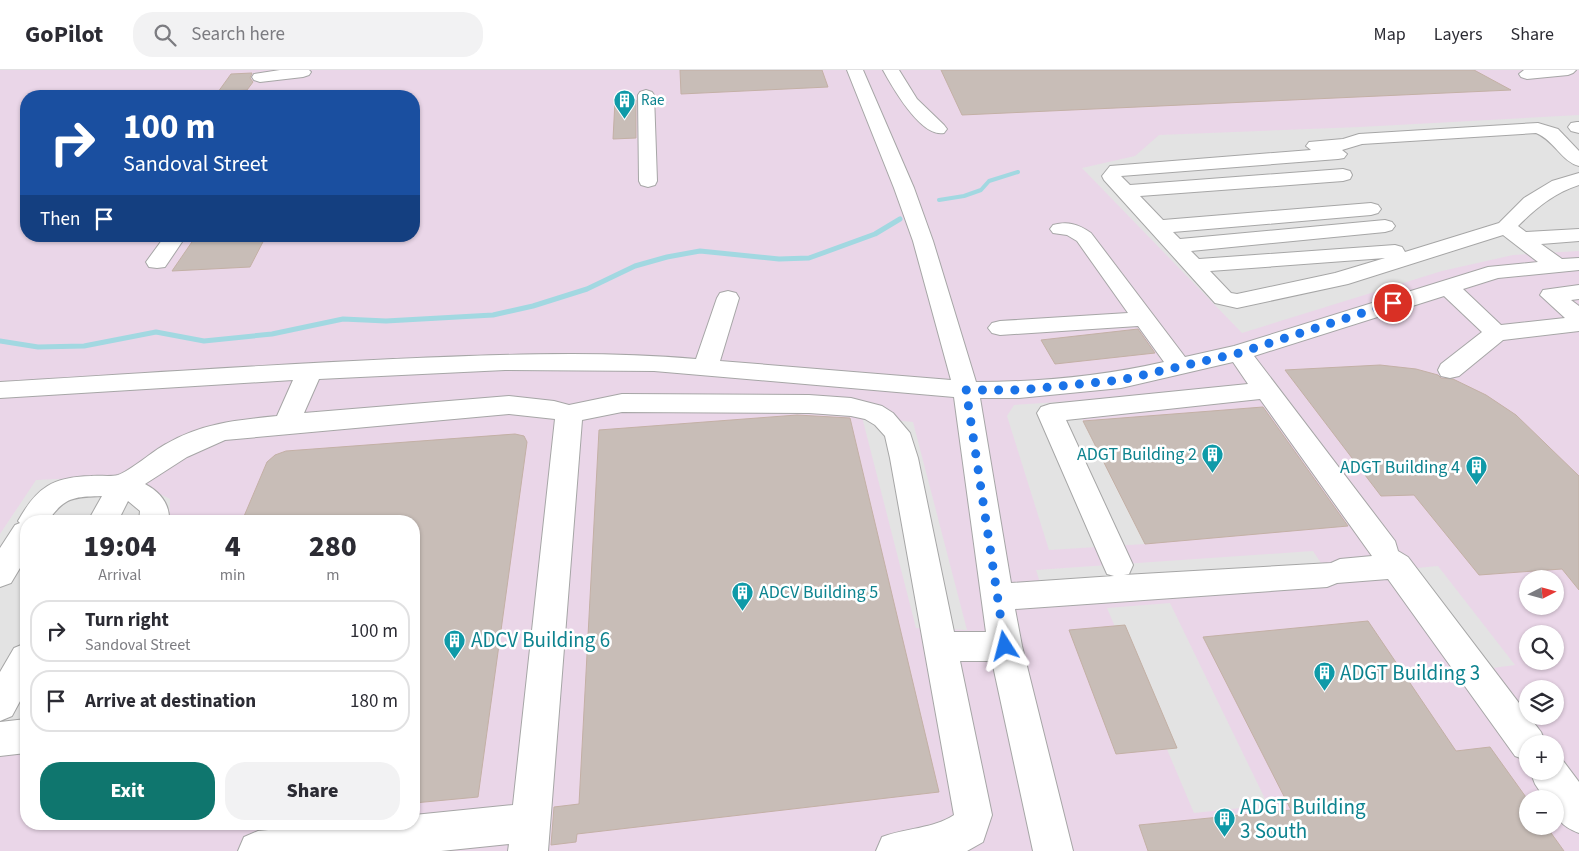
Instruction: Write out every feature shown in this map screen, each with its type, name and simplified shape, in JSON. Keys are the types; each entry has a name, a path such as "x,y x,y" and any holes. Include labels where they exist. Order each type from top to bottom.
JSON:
{"street":[{"path":"855,70 924,241 966,390 1005,646 1053,851"},
{"path":"892,70 907,98 921,115 938,129"},
{"path":"1527,74 1568,70"},
{"path":"260,77 304,71"},
{"path":"287,90 304,71"},
{"path":"646,95 648,181"},
{"path":"1414,253 1340,279 1216,290 1111,176 1118,170 1342,149 1359,139 1538,128 1552,133 1579,161"},
{"path":"1184,154 1342,149"},
{"path":"1342,149 1336,162 1349,182 1385,226 1414,253"},
{"path":"1514,233 1531,202 1559,185 1579,179"},
{"path":"1124,191 1349,182"},
{"path":"1140,208 1349,182"},
{"path":"1157,227 1371,209"},
{"path":"1174,246 1385,226"},
{"path":"1060,228 1072,229 1084,237 1179,366"},
{"path":"1514,233 1557,266"},
{"path":"1194,266 1414,253 1514,233 1579,236"},
{"path":"156,262 171,242"},
{"path":"0,390 310,371 505,362 654,362 966,390 1020,390 1121,380 1239,353 1496,272 1579,264"},
{"path":"1516,269 1579,318"},
{"path":"1447,286 1496,333"},
{"path":"1551,295 1579,292"},
{"path":"706,366 728,298"},
{"path":"1000,328 1144,319"},
{"path":"1450,370 1496,333 1579,324"},
{"path":"1239,353 1521,735"},
{"path":"286,424 310,371"},
{"path":"1118,565 1050,413 1266,390"},
{"path":"106,515 123,485 176,450 212,434 286,424 509,405 554,410 569,414 622,403 809,404 851,407 873,412 897,432 904,458 973,815 969,828 955,838 940,843 896,851"},
{"path":"271,850 530,836 569,414"},
{"path":"38,515 50,497 63,489 70,487 123,485 144,497 151,504 155,511 155,515"},
{"path":"0,574 20,542"},
{"path":"998,597 1333,573 1391,558"},
{"path":"941,648 1005,646"},
{"path":"0,705 20,669"},
{"path":"0,739 20,737"}],"shaded area":[{"path":"0,70 1579,70 1579,851 0,851"},
{"path":"1579,115 1579,251 1513,255 1442,271 1242,333 1082,168 1135,156 1159,135 1360,127"},
{"path":"1074,401 1145,544 1049,550 1007,416 1014,405"},
{"path":"862,417 913,422 967,630 916,628"},
{"path":"124,476 170,499 169,515 20,515 20,749 0,751 0,534 36,480"},
{"path":"1313,551 1325,569 1042,589 1036,570"},
{"path":"1438,566 1515,665 1478,670 1406,569"},
{"path":"1170,603 1268,805 1194,813 1107,608"}],"building":[{"path":"680,70 822,70 828,87 681,94"},
{"path":"941,70 1474,70 1511,90 962,115"},
{"path":"252,73 250,78 253,82 247,90 219,90 231,74"},
{"name":"Rae","path":"636,100 636,138 613,139 615,101"},
{"path":"192,242 263,242 250,267 172,271"},
{"path":"1138,329 1155,353 1055,364 1041,340"},
{"name":"ADGT Building 4","path":"1380,365 1416,369 1438,375 1441,378 1453,379 1486,395 1516,415 1579,476 1579,590 1562,569 1519,570 1519,572 1479,575 1414,495 1381,496 1285,370"},
{"name":"ADGT Building 2","path":"1263,407 1348,526 1145,544 1083,421"},
{"name":"ADCV Building 5","path":"797,415 850,418 939,792 577,834 576,842 551,845 554,807 579,804 599,430"},
{"name":"ADCV Building 6","path":"515,434 524,436 527,442 478,797 420,802 420,515 245,515 267,462 275,455 286,451"},
{"name":"ADGT Building 3","path":"1368,621 1456,751 1490,747 1521,790 1519,790 1519,835 1552,835 1564,851 1148,851 1139,825 1291,810 1203,637"},
{"path":"1125,625 1177,748 1116,754 1069,630"}],"waterway":[{"path":"939,200 964,196 981,190 989,181 1018,172"},
{"path":"0,341 38,347 84,346 156,332 204,341 272,334 343,319 386,321 493,315 533,306 587,289 635,266 667,257 700,251 779,259 809,258 875,234 900,219"}],"place":[{"name":"Rae","path":"625,119"},
{"name":"ADGT Building 2","path":"1213,473"},
{"name":"ADGT Building 4","path":"1476,486"},
{"name":"ADCV Building 5","path":"743,611"},
{"name":"ADCV Building 6","path":"455,659"},
{"name":"ADGT Building 3","path":"1324,692"},
{"name":"ADGT Building 3 South","path":"1224,838"}],"route":[{"path":"1005,646 966,390 1020,390 1121,380 1239,353 1393,303"}]}
